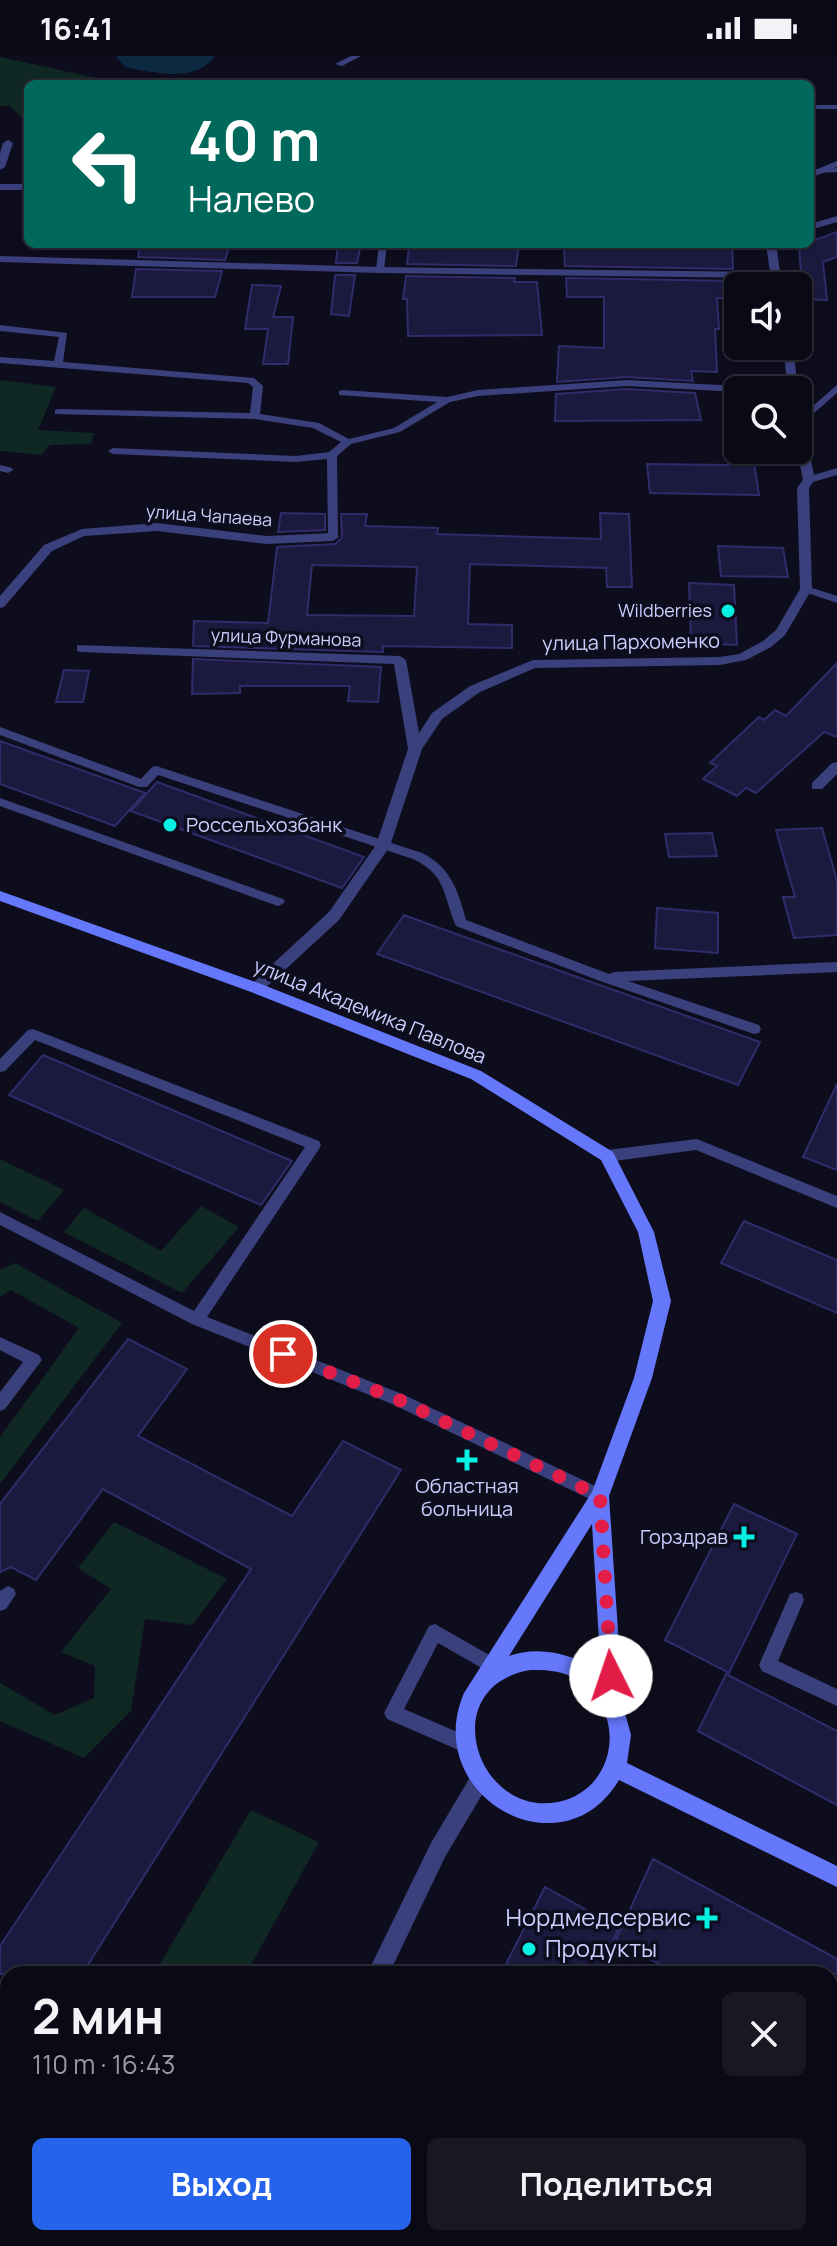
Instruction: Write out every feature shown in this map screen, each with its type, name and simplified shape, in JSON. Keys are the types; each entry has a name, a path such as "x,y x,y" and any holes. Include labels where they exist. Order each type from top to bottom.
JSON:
{"street":[{"path":"0,167 8,143"},
{"path":"814,173 837,164"},
{"path":"0,187 24,187"},
{"path":"772,248 775,272"},
{"path":"0,259 724,280"},
{"path":"806,464 808,473 801,497 806,589"},
{"path":"808,473 837,471"},
{"name":"улица Чапаева","path":"0,604 48,548 82,533 157,527 266,540 333,537"},
{"name":"улица Пархоменко","path":"256,988 334,916 383,846 415,749 437,716 475,689 533,664 720,661 742,657 767,644 781,632 806,589"},
{"name":"улица Фурманова","path":"81,648 400,660 415,749"},
{"path":"817,786 837,766"},
{"name":"улица Академика Павлова","path":"0,896 256,988 476,1075 607,1156"},
{"path":"600,1496 613,1706 621,1738 616,1768 597,1795 569,1811 533,1813 504,1803 479,1781 463,1743 466,1713 477,1689 600,1496 643,1378 662,1301 646,1232 607,1156"},
{"path":"477,1689 504,1667 537,1659 565,1663 593,1678 613,1706"},
{"path":"616,1768 837,1877"},
{"path":"382,1966 438,1850 479,1781"}],"lane":[{"path":"339,64 357,56"},
{"path":"814,107 837,107"},
{"path":"814,173 837,170"},
{"path":"814,226 837,219"},
{"path":"380,270 383,248"},
{"path":"0,328 64,335 58,365"},
{"path":"0,360 251,380 258,386 255,416"},
{"path":"342,393 447,400 478,393 627,383 724,388"},
{"path":"812,412 837,388"},
{"path":"113,451 296,459 332,455 348,442 397,430 447,400"},
{"path":"58,412 255,416 316,425 348,442"},
{"path":"332,455 333,537"},
{"path":"806,589 837,600"},
{"path":"0,731 143,784 156,770 383,846 413,852 434,863 449,882 460,923 605,978 754,1029"},
{"path":"1,803 279,902"},
{"path":"605,978 837,967"},
{"path":"0,1067 33,1034 314,1145 197,1320"},
{"path":"607,1156 697,1144 837,1202"},
{"path":"2,1224 197,1320 397,1399 600,1496"},
{"path":"0,1343 34,1360 0,1404"},
{"path":"796,1600 768,1665 837,1698"},
{"path":"463,1743 393,1713 435,1632 492,1666"}],"green space":[{"path":"0,57 101,79 132,80 24,80 24,120 10,106 0,106"},
{"path":"0,380 56,387 38,430 94,433 91,444 50,445 41,455 0,451"},
{"path":"0,1159 64,1190 38,1221 0,1202"},
{"path":"201,1206 239,1227 182,1293 64,1232 84,1208 161,1251"},
{"path":"15,1263 122,1323 0,1484 0,1437 79,1328 11,1290 0,1297 0,1270"},
{"path":"114,1522 227,1579 192,1625 145,1619 131,1711 84,1758 0,1721 0,1683 55,1715 94,1698 95,1666 61,1652 111,1589 78,1568"},
{"path":"251,1810 319,1842 250,1966 159,1966"}],"water":[{"path":"116,56 215,56 197,70 173,74 125,67"}],"building":[{"path":"837,232 837,257 823,262 827,300 812,299 812,272 801,272 799,248 814,248 814,240"},
{"path":"139,248 229,248 225,260 138,257"},
{"path":"338,248 360,248 357,263 336,263"},
{"path":"409,248 518,248 516,266 407,264"},
{"path":"564,248 732,248 733,269 565,266"},
{"path":"136,269 222,271 215,297 132,297"},
{"path":"335,275 355,275 349,316 331,314"},
{"path":"406,276 515,278 514,282 537,282 542,335 408,336 407,299 403,299"},
{"path":"566,278 724,281 724,298 717,298 717,372 691,371 693,381 627,377 557,382 559,346 604,348 604,297 567,297"},
{"path":"252,285 281,286 273,317 293,317 288,364 263,364 268,329 245,329"},
{"path":"627,389 695,393 701,420 555,421 556,394"},
{"path":"647,464 754,464 759,495 650,493"},
{"path":"281,513 325,514 325,530 278,532"},
{"path":"600,513 629,514 632,587 607,587 606,568 470,564 468,624 512,625 512,648 383,646 383,652 193,646 194,621 268,623 277,547 335,544 342,538 341,514 367,514 365,526 438,528 437,534 601,539","holes":["312,565 417,567 414,616 307,615"]},
{"path":"718,546 783,548 788,577 721,576"},
{"path":"689,583 734,585 737,645 691,643"},
{"path":"193,659 381,667 378,702 348,701 350,686 240,686 240,693 192,694"},
{"path":"837,663 837,737 824,732 756,793 746,788 737,796 703,779 717,766 710,763 759,717 764,720 775,710 786,716"},
{"path":"64,670 89,671 83,702 56,702"},
{"path":"0,741 145,793 115,826 0,784"},
{"path":"157,782 364,857 342,888 131,811"},
{"path":"822,828 837,881 837,935 794,938 783,897 795,897 776,830"},
{"path":"712,833 717,856 669,857 665,834"},
{"path":"657,908 718,913 718,953 655,948"},
{"path":"404,915 760,1042 738,1085 377,954"},
{"path":"43,1055 292,1161 261,1205 9,1095"},
{"path":"837,1084 837,1170 803,1157"},
{"path":"744,1221 837,1260 837,1313 721,1263"},
{"path":"128,1339 187,1369 138,1436 292,1516 343,1441 401,1470 87,1966 0,1966 0,1946 251,1569 103,1489 36,1580 11,1567 0,1572 0,1504"},
{"path":"734,1504 797,1534 729,1673 665,1640"},
{"path":"726,1674 837,1731 837,1805 698,1731"},
{"path":"653,1859 837,1959 837,1966 663,1966 616,1940"},
{"path":"545,1887 619,1928 602,1966 505,1966"}],"place":[{"name":"Wildberries","path":"728,611"},
{"name":"Россельхозбанк","path":"170,825"},
{"name":"Областная больница","path":"467,1460"},
{"name":"Горздрав","path":"744,1537"},
{"name":"Нордмедсервис","path":"707,1918"},
{"name":"Продукты","path":"529,1949"}],"route":[{"path":"283,1354 397,1399 600,1496 611,1676"}]}
